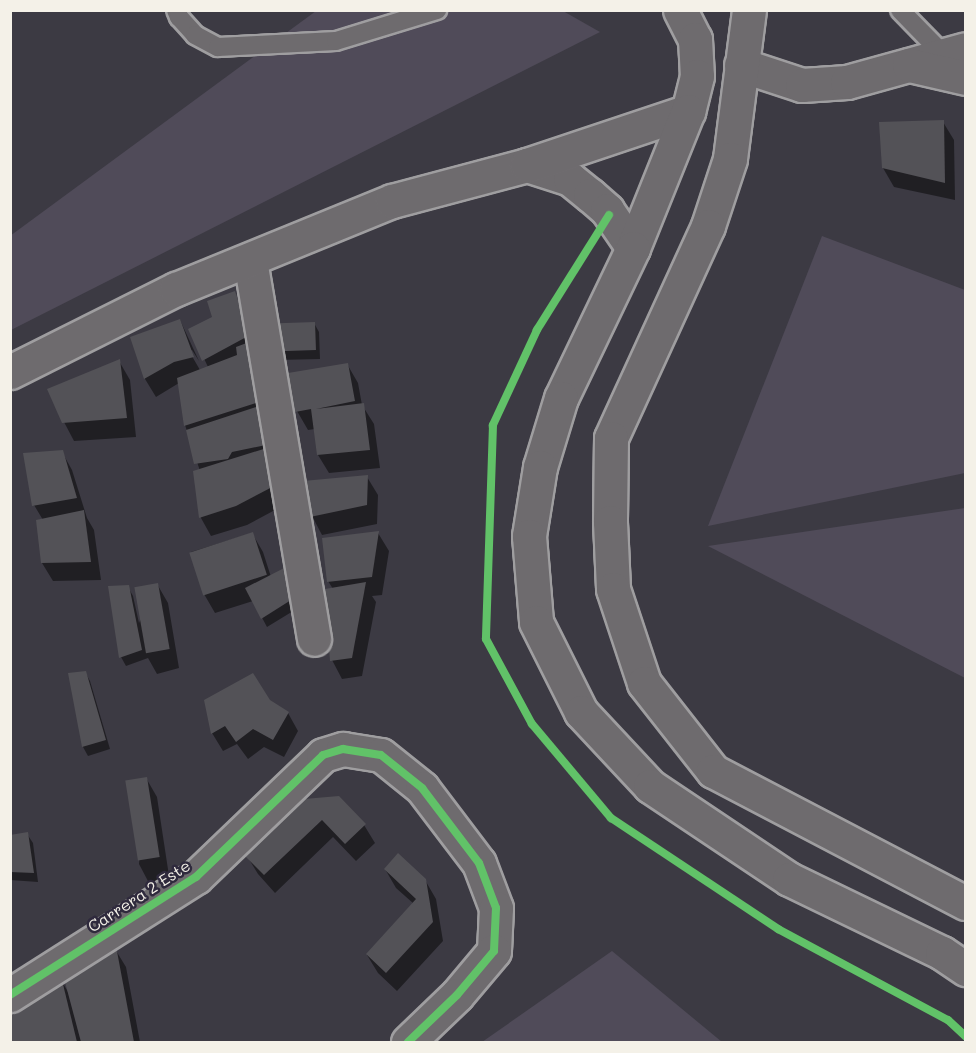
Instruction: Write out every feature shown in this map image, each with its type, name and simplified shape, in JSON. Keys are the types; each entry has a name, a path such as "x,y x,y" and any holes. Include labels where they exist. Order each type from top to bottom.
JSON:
{"street":[{"path":"680,10 695,39 698,76 688,111 633,248 561,398 540,467 529,536 536,622 581,712 650,786 789,879 942,953 966,969"},
{"path":"749,10 730,159 708,226 611,438 610,522 613,590 644,683 713,771 966,903"},
{"path":"741,65 802,85 847,82 954,51"},
{"path":"909,64 966,78"},
{"path":"10,372 176,289 392,201 526,165 688,111"},
{"path":"526,165 570,179 607,210 633,248"},
{"path":"250,260 314,639"},
{"name":"Carrera 2 Este","path":"10,995 196,877 323,755 343,749 381,755 422,788 480,863 496,908 494,951 458,994 408,1042"}],"lane":[{"path":"176,10 179,17 195,35 218,47 336,41 437,10"},
{"path":"900,10 954,51"}],"shaded area":[{"path":"316,11 563,11 600,32 11,330 10,236"},
{"path":"822,236 965,290 965,473 708,526"},
{"path":"965,508 965,678 708,546"},
{"path":"612,951 722,1042 482,1042"}],"building":[{"path":"944,120 945,183 882,168 879,122"},
{"path":"235,291 250,335 202,361 188,329 212,317 207,301"},
{"path":"180,319 194,357 174,362 144,379 130,337"},
{"path":"315,322 316,350 272,352 271,324"},
{"path":"252,341 265,400 184,426 177,378 237,355 236,347"},
{"path":"120,359 127,418 62,423 47,389"},
{"path":"348,363 355,401 316,409 364,403 370,450 317,455 311,409 295,412 288,373"},
{"path":"262,405 271,444 232,452 228,459 194,464 186,430"},
{"path":"270,447 278,484 236,506 199,518 193,471"},
{"path":"63,450 77,498 32,506 23,453"},
{"path":"368,475 367,505 310,517 303,481"},
{"path":"84,510 91,562 41,563 36,520"},
{"path":"379,531 372,577 327,582 322,538"},
{"path":"253,532 267,575 203,596 189,553"},
{"path":"288,566 299,595 261,619 245,588"},
{"path":"366,582 352,658 330,661 325,589"},
{"path":"158,583 170,649 146,653 134,587"},
{"path":"129,585 142,650 119,658 108,586"},
{"path":"86,671 106,740 82,747 68,673"},
{"path":"253,673 270,700 289,712 273,740 253,729 236,742 225,726 211,734 204,700"},
{"path":"147,777 160,857 138,860 125,780"},
{"path":"339,796 366,824 345,844 322,820 264,875 245,856 304,799"},
{"path":"28,832 34,873 10,872 10,835"},
{"path":"398,853 426,879 433,922 386,973 366,954 416,899 384,869"},
{"path":"116,946 134,1042 81,1042 65,982"},
{"path":"61,976 77,1042 10,1042 10,1008"}],"cycle path":[{"path":"609,215 537,330 493,425 486,639 532,724 611,818 778,929 948,1020 966,1037"},
{"path":"10,995 196,877 323,755 343,749 381,755 422,788 479,863 496,908 494,951 457,995 408,1042"}]}
